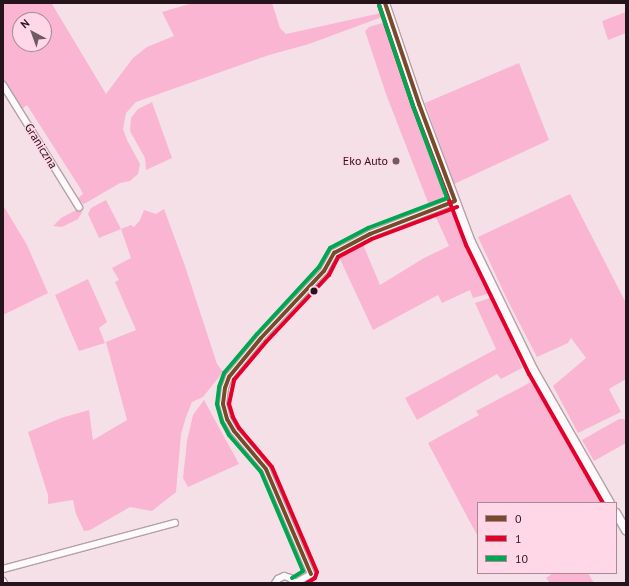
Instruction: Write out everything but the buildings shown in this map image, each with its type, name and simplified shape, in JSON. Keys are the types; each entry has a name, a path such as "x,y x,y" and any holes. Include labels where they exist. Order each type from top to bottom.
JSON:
{"main road":[{"path":"385,3 419,104 471,242 534,370 609,502"},
{"path":"617,515 626,530"}],"street":[{"name":"Graniczna","path":"3,85 79,207"},
{"path":"275,583 278,579 284,576 290,578 295,583 311,574 266,469 234,431 227,419 223,404 225,388 229,377 261,338 324,271 334,253 370,234 455,201"},
{"path":"3,569 175,523"}],"shaded area":[{"path":"3,3 53,3 52,4 106,94 133,58 147,47 174,36 162,12 193,3 272,3 280,28 286,34 381,13 382,17 309,44 269,55 136,102 126,113 123,129 127,140 140,164 138,174 130,181 120,183 84,204 77,199 83,194 80,188 27,105 21,110 3,79"},
{"path":"626,12 626,33 608,40 602,21"},
{"path":"382,23 385,24 443,191 443,198 429,205 386,94 365,31 369,27"},
{"path":"519,63 549,140 454,184 425,103"},
{"path":"152,102 172,158 146,170 145,158 130,131 131,118 138,109"},
{"path":"570,194 626,303 626,379 609,389 621,412 578,433 553,386 586,358 571,338 568,343 537,357 507,299 478,237"},
{"path":"106,200 121,229 99,238 88,214 91,208"},
{"path":"3,205 27,245 48,293 3,315"},
{"path":"78,209 82,212 78,219 62,227 53,226 61,218"},
{"path":"164,209 185,266 217,364 223,372 203,397 192,402 186,417 181,434 176,492 152,511 130,507 90,530 84,531 76,514 73,500 48,504 48,495 28,432 61,418 89,410 93,440 127,420 106,342 136,330 115,282 119,280 112,268 131,258 121,229 131,225 134,227 140,220 144,210 156,214"},
{"path":"448,211 452,214 460,233 492,291 473,298 470,290 442,303 438,295 373,330 339,257 362,242 380,285 424,258 449,246 435,215"},
{"path":"88,279 107,322 99,328 105,343 79,351 55,295"},
{"path":"490,298 494,301 522,368 501,379 497,374 417,420 405,398 496,349 475,303"},
{"path":"531,382 603,502 477,502 477,535 428,443 479,415 476,411"},
{"path":"204,400 239,464 188,487 183,478 187,441 193,415"},
{"path":"619,419 624,419 626,421 626,443 594,461 582,440"},
{"path":"552,574 589,574 594,583 550,583 546,578"}],"transit line":[{"name":"0","path":"385,3 419,104 455,201"},
{"name":"1","path":"379,5 413,106 466,245 529,374 602,502"},
{"name":"10","path":"292,578 303,571 261,472 229,435 222,422 217,404 219,387 224,373 257,334 319,267 330,248 368,228 447,198 413,106 379,5"},
{"name":"0","path":"311,574 266,469 234,431 227,419 223,404 225,388 229,377 261,338 324,271 334,253 370,234 455,201"},
{"name":"1","path":"307,583 315,578 317,572 272,467 239,428 233,417 229,404 234,380 266,342 329,275 338,257 372,239 457,207"}],"place":[{"name":"Eko Auto","path":"396,161"}]}
